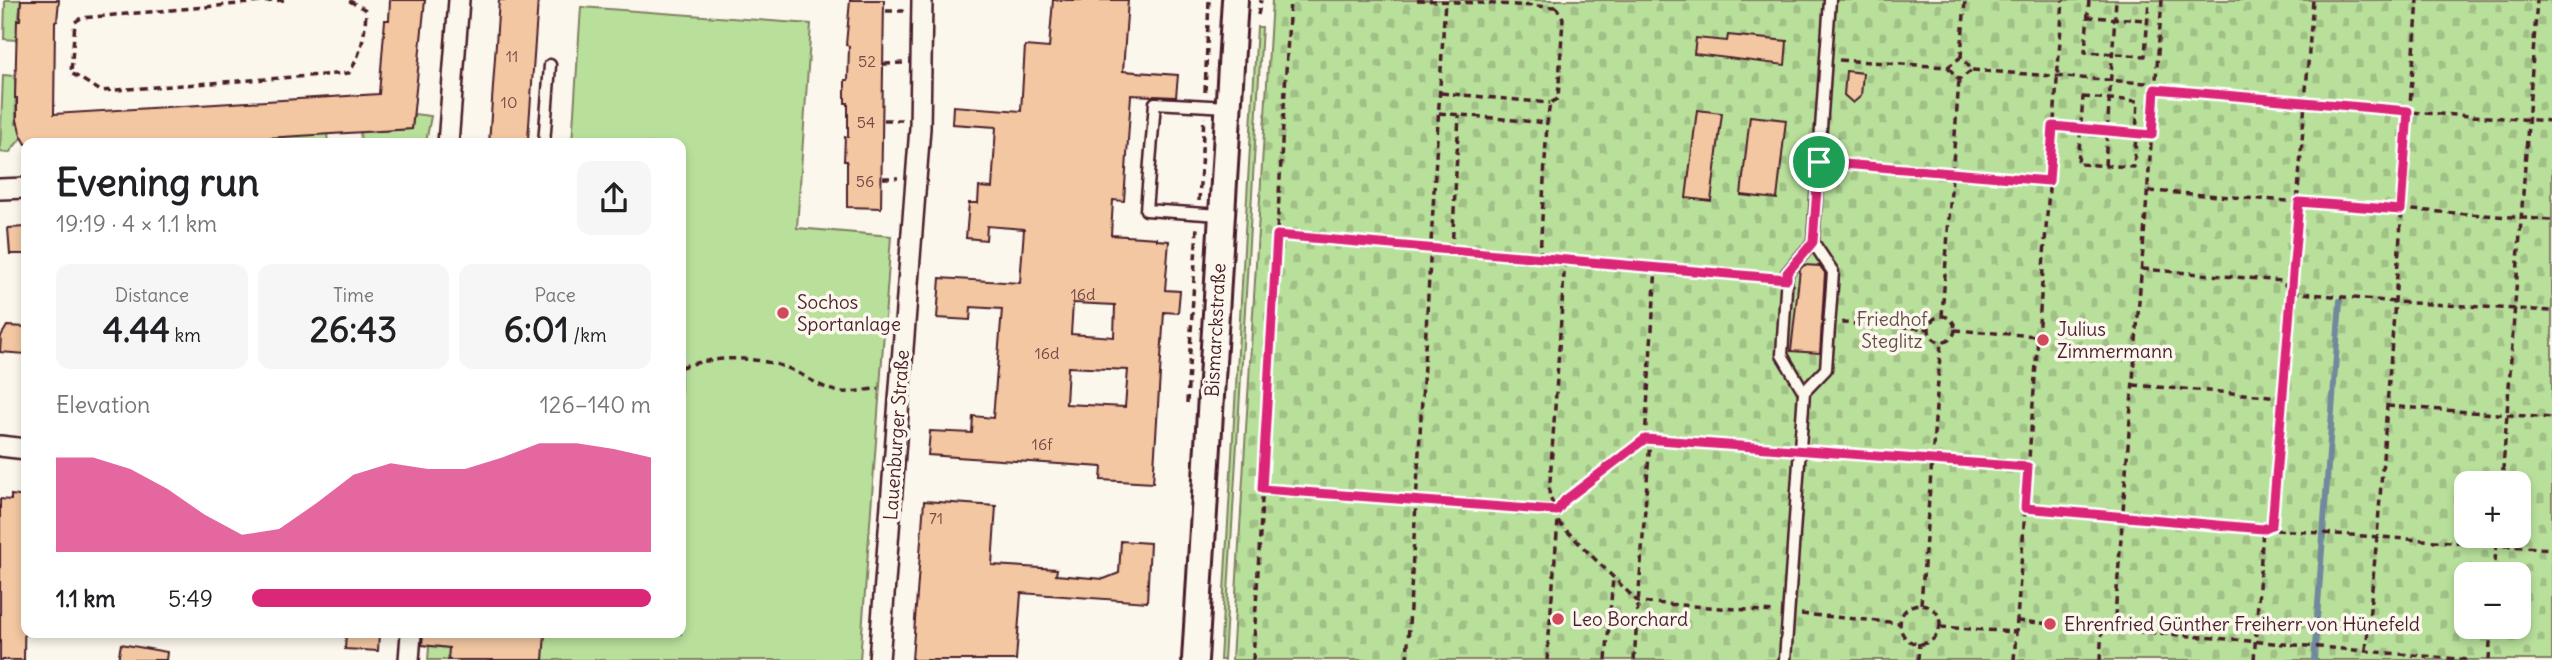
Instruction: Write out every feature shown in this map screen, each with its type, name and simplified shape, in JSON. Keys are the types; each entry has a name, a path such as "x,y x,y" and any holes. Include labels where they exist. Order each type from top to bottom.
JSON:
{"street":[{"path":"448,138 459,0"},
{"name":"Lauenburger Straße","path":"879,660 920,128 922,0"},
{"name":"Bismarckstraße","path":"1195,660 1216,106 1235,0"},
{"path":"0,189 21,188"},
{"path":"0,446 21,448"},
{"path":"409,660 411,638"}],"lane":[{"path":"1785,660 1804,392 1783,355 1787,273 1813,242 1830,0"},
{"path":"544,138 550,65"},
{"path":"1210,214 1146,210 1155,103 1216,106"},
{"path":"1804,392 1826,369 1833,272 1813,242"}],"path":[{"path":"284,0 81,18 75,22 71,73 101,91 349,73 365,38 366,10 348,0"},
{"path":"1186,415 1210,214 1216,106 1209,0"},
{"path":"1253,660 1290,0"},
{"path":"1418,0 1556,7"},
{"path":"1440,93 1550,103 1558,99 1563,18 1556,7 1556,0"},
{"path":"1965,0 1961,57 1972,69 2146,83 2155,89 2305,103 2552,121"},
{"path":"2014,660 2063,0"},
{"path":"2088,0 2085,52 2145,56 2149,0"},
{"path":"2105,165 2116,0"},
{"path":"2114,629 2161,0"},
{"path":"2263,529 2272,525 2314,0"},
{"path":"2366,650 2396,302 2417,0"},
{"path":"2503,471 2537,0"},
{"path":"1407,660 1445,1"},
{"path":"886,11 904,11"},
{"path":"2087,17 2148,20"},
{"path":"1826,59 1948,67 1961,57"},
{"path":"884,64 903,63"},
{"path":"1942,316 1959,80 1948,67"},
{"path":"1959,80 1972,69"},
{"path":"2082,97 2109,99 2138,101 2134,167 2078,164 2082,97"},
{"path":"1540,257 1550,103"},
{"path":"1439,113 1547,123"},
{"path":"1452,250 1459,115"},
{"path":"884,120 902,120"},
{"path":"2053,126 2152,135"},
{"path":"1819,162 2049,181"},
{"path":"883,178 898,178"},
{"path":"2148,191 2552,220"},
{"path":"1277,235 1787,279"},
{"path":"1547,660 1558,521 1557,511 1549,496 1565,260"},
{"path":"1634,660 1656,267"},
{"path":"2142,269 2282,281 2291,292 2396,302 2552,311"},
{"path":"1844,310 1843,323 1929,329"},
{"path":"1942,316 1950,319 1955,330 1950,340 1941,342 1931,337 1929,329 1932,321 1942,316"},
{"path":"1955,330 2038,336"},
{"path":"1921,604 1941,342"},
{"path":"686,366 720,359 770,363 842,392 879,389"},
{"path":"2133,385 2283,397"},
{"path":"2387,407 2552,418"},
{"path":"1557,511 1565,500 1648,440 2028,467"},
{"path":"1262,489 1557,511"},
{"path":"2025,508 2454,543"},
{"path":"1558,521 1638,602 1900,623"},
{"path":"2254,660 2263,529"},
{"path":"2531,548 2552,549"},
{"path":"1606,660 1613,578"},
{"path":"1921,604 1936,611 1940,627 1935,637 1919,643 1903,635 1900,623 1906,609 1921,604"},
{"path":"2017,621 2470,660"},
{"path":"1940,627 2016,632"},
{"path":"2100,660 2102,628"},
{"path":"2489,660 2490,639"},
{"path":"1918,660 1919,643"},
{"path":"2398,660 2399,653"}],"green space":[{"path":"5,0 21,0 16,40 4,39"},
{"name":"Friedhof Steglitz","path":"1272,0 2552,0 2552,660 1232,660"},
{"name":"Sochos Sportanlage","path":"581,7 811,24 797,228 891,236 860,660 428,660 430,638 686,638 686,138 572,138"},
{"path":"1257,27 1262,27 1224,660 1220,660"},
{"path":"3,75 15,76 16,124 19,124 22,137 9,153 0,152"},
{"path":"414,114 431,116 427,138 361,138 360,132 412,129"},
{"path":"327,133 328,138 277,138"}],"building":[{"path":"21,0 59,0 55,22 54,114 379,94 385,20 389,20 390,0 425,0 412,129 266,138 23,138 17,120 15,98 17,20 20,20"},
{"path":"499,0 538,0 528,138 489,138"},
{"path":"850,0 884,0 881,208 847,207 847,161 844,161 845,137 848,137 848,103 845,103 845,80 848,80 849,46 846,45"},
{"path":"1053,0 1128,0 1123,71 1178,75 1176,97 1131,95 1124,201 1113,200 1111,235 1169,241 1165,290 1180,291 1178,313 1164,312 1153,483 1101,480 1102,467 928,455 930,431 972,433 973,416 993,418 1002,309 971,307 970,320 937,318 940,278 1020,283 1024,229 987,226 986,240 966,238 969,203 978,203 979,187 992,188 996,127 952,124 953,106 1021,111 1025,46 1049,48","holes":["1073,303 1115,305 1114,337 1071,334","1068,367 1128,370 1125,407 1066,404"]},
{"path":"1728,35 1787,41 1785,65 1694,54 1696,38 1727,41"},
{"path":"1846,71 1863,73 1861,96 1853,103 1844,95"},
{"path":"1697,110 1722,113 1711,201 1686,198"},
{"path":"1750,116 1786,120 1777,199 1741,195"},
{"path":"21,227 21,254 10,254 8,228"},
{"path":"1804,265 1820,266 1825,273 1820,353 1791,351 1800,269"},
{"path":"7,326 21,327 21,354 0,352 1,336"},
{"path":"11,495 21,496 21,638 24,638 24,660 0,660 0,499 11,500"},
{"path":"924,501 996,506 992,565 1057,569 1056,575 1104,579 1119,573 1121,541 1150,543 1147,602 1021,593 1016,660 912,660"},
{"path":"346,638 379,638 378,651 345,649"},
{"path":"423,638 545,638 543,660 448,660 449,648 422,645"},
{"path":"121,644 167,652 166,660 118,660"}],"waterway":[{"path":"2314,660 2340,301"}],"place":[{"name":"Sochos Sportanlage","path":"783,313"},
{"name":"Julius Zimmermann","path":"2043,340"},
{"name":"Leo Borchard","path":"1558,619"},
{"name":"Ehrenfried Günther Freiherr von Hünefeld","path":"2050,624"}],"route":[{"path":"2155,89 2408,111 2401,210 2299,202 2272,525 2263,529 2025,508 2028,467 1645,439 1565,500 1557,511 1262,489 1277,235 1787,279 1787,273 1813,242 1819,162 2049,181 2053,126 2152,135 2155,89"}]}
